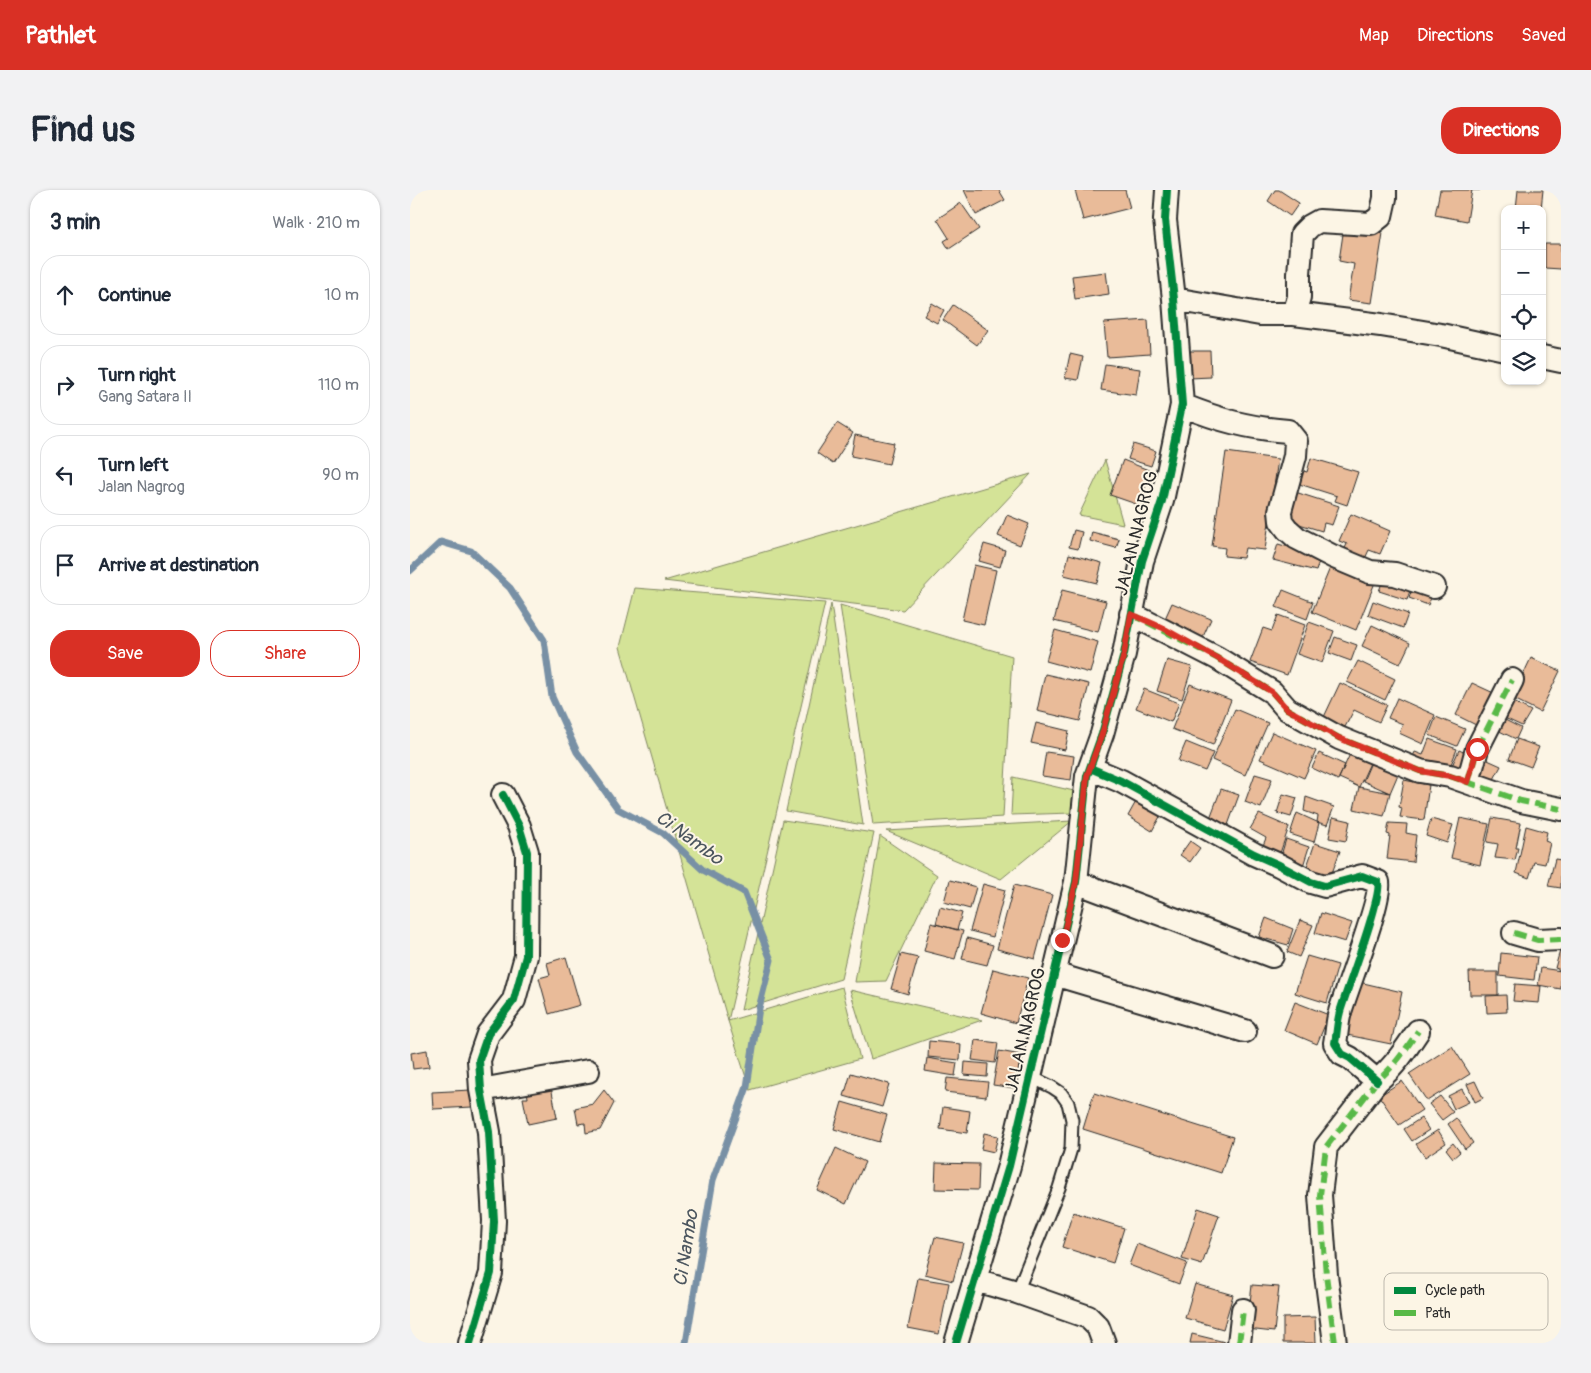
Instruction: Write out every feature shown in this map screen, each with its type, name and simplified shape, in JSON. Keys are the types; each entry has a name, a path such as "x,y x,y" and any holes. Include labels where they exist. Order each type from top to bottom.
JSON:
{"street":[{"name":"JALAN NAGROG","path":"956,1343 1009,1166 1076,882 1087,776 1102,734 1124,654 1142,561 1162,501 1182,404 1174,299 1165,220 1167,190"},
{"path":"1294,314 1299,297 1302,234 1319,221 1372,224 1381,216 1385,190"},
{"path":"1174,299 1260,314 1294,314 1381,325 1441,335 1501,348"},
{"path":"1546,358 1561,361"},
{"path":"1182,404 1215,418 1237,424 1264,429 1288,430 1296,441 1295,456 1280,511 1281,521 1287,530 1297,538 1370,572 1395,574 1434,586"},
{"path":"1131,614 1163,628 1217,658 1272,692 1287,709 1339,738 1420,771 1450,776 1520,801 1561,809"},
{"path":"1468,782 1477,749 1512,680"},
{"path":"1090,768 1121,781 1254,854 1311,882 1325,886 1362,876 1378,882 1380,888 1339,1015 1335,1043 1342,1054 1350,1058 1377,1081"},
{"path":"470,1343 491,1273 494,1221 489,1132 481,1090 479,1060 488,1034 514,1000 526,956 527,852 520,826 503,795"},
{"path":"1076,882 1272,956"},
{"path":"1514,933 1538,940 1561,939"},
{"path":"1054,974 1245,1031"},
{"path":"1335,1343 1326,1275 1320,1195 1326,1147 1377,1081 1388,1073 1418,1031"},
{"path":"481,1090 588,1071"},
{"path":"975,1280 1088,1316 1098,1327 1104,1343"},
{"path":"1239,1343 1243,1310"}],"lane":[{"path":"1017,1292 1059,1188 1071,1149 1072,1120 1068,1103 1061,1093 1029,1076"}],"green space":[{"path":"1105,460 1123,524 1079,515"},
{"path":"1031,474 903,610 664,581"},
{"path":"635,588 825,603 728,1021 620,647"},
{"path":"831,604 863,825 786,811"},
{"path":"840,605 1012,656 1003,817 873,825"},
{"path":"1013,777 1074,791 1072,813 1011,815"},
{"path":"783,820 874,833 841,979 741,1010"},
{"path":"1072,821 1001,879 886,831"},
{"path":"880,836 937,875 886,981 855,982"},
{"path":"842,987 860,1059 750,1090 728,1021"},
{"path":"850,990 982,1020 871,1059"}],"building":[{"path":"964,190 999,190 1005,200 976,215"},
{"path":"1075,190 1125,190 1130,208 1083,220"},
{"path":"1275,190 1279,190 1299,203 1290,216 1268,201"},
{"path":"1440,190 1472,190 1467,221 1435,215"},
{"path":"1518,190 1543,190 1541,205 1516,205"},
{"path":"961,203 979,229 949,249 944,241 949,238 937,219"},
{"path":"1344,227 1383,233 1372,303 1348,300 1354,264 1339,261"},
{"path":"1546,244 1561,244 1561,269 1546,268"},
{"path":"1106,272 1109,294 1075,299 1072,276"},
{"path":"932,303 944,310 937,323 924,316"},
{"path":"953,305 988,330 977,345 943,320"},
{"path":"1148,320 1150,354 1107,357 1104,323"},
{"path":"1190,351 1210,351 1211,377 1190,378"},
{"path":"1070,354 1083,357 1078,380 1065,378"},
{"path":"1105,364 1140,369 1136,395 1101,390"},
{"path":"837,423 853,433 833,464 817,453"},
{"path":"855,435 894,443 889,464 851,456"},
{"path":"1133,444 1156,451 1151,466 1128,459"},
{"path":"1226,452 1278,459 1265,550 1245,548 1243,558 1224,556 1225,548 1212,546"},
{"path":"1311,458 1358,472 1347,505 1335,501 1337,496 1293,482 1297,469 1307,472"},
{"path":"1123,460 1151,471 1139,505 1110,495"},
{"path":"1292,491 1339,506 1332,525 1324,523 1322,531 1283,519"},
{"path":"1351,514 1390,531 1380,554 1369,550 1362,565 1341,557 1347,544 1339,541"},
{"path":"1007,515 1029,524 1020,545 998,536"},
{"path":"1074,530 1082,532 1078,549 1069,547"},
{"path":"1092,532 1119,539 1116,548 1090,541"},
{"path":"984,544 1005,550 1000,567 979,561"},
{"path":"1278,544 1321,556 1316,571 1273,560"},
{"path":"1069,554 1102,563 1097,583 1064,575"},
{"path":"1332,563 1376,580 1356,630 1312,612"},
{"path":"974,565 996,570 984,625 962,620"},
{"path":"1385,575 1412,584 1407,600 1379,591"},
{"path":"1413,586 1433,593 1428,605 1409,598"},
{"path":"1062,590 1106,601 1098,632 1054,621"},
{"path":"1283,590 1313,602 1307,619 1276,607"},
{"path":"1373,601 1408,614 1403,628 1368,615"},
{"path":"1172,603 1211,619 1202,639 1163,623"},
{"path":"1278,615 1305,625 1287,675 1250,662 1263,628 1272,631"},
{"path":"1309,622 1334,631 1322,663 1297,654"},
{"path":"1372,625 1410,643 1400,664 1362,646"},
{"path":"1055,630 1098,642 1090,673 1046,661"},
{"path":"1335,637 1357,645 1351,661 1329,653"},
{"path":"1531,658 1560,671 1540,712 1512,698"},
{"path":"1167,660 1192,667 1182,699 1157,691"},
{"path":"1358,661 1395,679 1385,700 1347,682"},
{"path":"1045,674 1089,684 1080,721 1037,711"},
{"path":"1340,683 1387,705 1379,722 1354,710 1345,727 1324,717"},
{"path":"1472,683 1498,695 1482,728 1456,715"},
{"path":"1190,684 1231,700 1213,745 1172,729"},
{"path":"1144,689 1179,703 1171,722 1136,708"},
{"path":"1397,698 1435,715 1423,744 1399,733 1403,724 1388,718"},
{"path":"1506,698 1531,711 1522,726 1498,715"},
{"path":"1235,709 1268,723 1245,775 1212,760"},
{"path":"1436,717 1465,729 1457,746 1429,735"},
{"path":"1499,717 1521,728 1516,739 1493,728"},
{"path":"1036,723 1069,731 1065,750 1031,743"},
{"path":"1272,732 1316,751 1304,778 1260,759"},
{"path":"1429,739 1457,749 1448,772 1409,765 1415,752 1423,755"},
{"path":"1517,739 1539,747 1531,767 1509,759"},
{"path":"1186,742 1213,753 1205,771 1178,761"},
{"path":"1459,750 1470,755 1461,775 1450,770"},
{"path":"1046,752 1074,756 1071,780 1042,776"},
{"path":"1319,753 1345,765 1338,780 1312,768"},
{"path":"1350,754 1370,763 1359,787 1339,778"},
{"path":"1481,757 1501,766 1492,783 1473,773"},
{"path":"1372,760 1399,772 1390,793 1363,781"},
{"path":"1255,774 1272,779 1261,808 1245,802"},
{"path":"1404,780 1429,785 1424,820 1400,817 1402,808 1399,807"},
{"path":"1359,787 1390,793 1384,816 1354,809"},
{"path":"1221,789 1239,795 1228,825 1210,818"},
{"path":"1283,794 1297,798 1291,817 1277,813"},
{"path":"1306,797 1334,807 1327,825 1317,822 1318,816 1304,811"},
{"path":"1138,798 1162,813 1152,831 1128,816"},
{"path":"1297,813 1319,823 1314,842 1290,834"},
{"path":"1259,814 1289,827 1279,856 1262,848 1266,838 1250,829"},
{"path":"1333,817 1350,821 1346,841 1329,838"},
{"path":"1460,818 1489,824 1480,865 1451,858"},
{"path":"1492,818 1521,823 1515,860 1495,858 1498,844 1487,842"},
{"path":"1431,819 1453,825 1447,843 1426,836"},
{"path":"1389,823 1407,824 1406,833 1416,835 1413,862 1387,859 1390,835 1387,834"},
{"path":"1526,826 1547,832 1545,841 1550,843 1545,864 1534,862 1529,878 1516,873"},
{"path":"1286,839 1309,847 1303,866 1280,859"},
{"path":"1190,841 1200,848 1190,862 1180,855"},
{"path":"1315,843 1340,851 1328,884 1304,875"},
{"path":"1555,859 1561,860 1561,888 1548,886"},
{"path":"950,880 976,887 970,909 944,902"},
{"path":"983,884 1005,890 993,937 970,931"},
{"path":"1014,885 1052,895 1035,959 997,949"},
{"path":"940,907 962,913 957,930 936,924"},
{"path":"1321,913 1352,923 1345,942 1315,933"},
{"path":"1266,918 1293,929 1288,945 1259,937"},
{"path":"1300,920 1313,925 1299,957 1287,952"},
{"path":"931,923 963,931 955,959 924,951"},
{"path":"967,938 993,945 987,965 962,959"},
{"path":"1561,947 1561,970 1555,968"},
{"path":"1501,953 1537,957 1534,980 1499,976"},
{"path":"901,954 918,958 908,994 891,989"},
{"path":"1307,956 1338,965 1327,1003 1295,993"},
{"path":"566,957 580,1005 549,1014 539,978 550,975 547,963"},
{"path":"1541,968 1561,971 1561,989 1538,985"},
{"path":"993,969 1028,978 1016,1023 981,1013"},
{"path":"1469,972 1498,972 1498,995 1470,995"},
{"path":"1359,982 1402,992 1391,1044 1347,1035"},
{"path":"1515,984 1541,986 1539,1003 1513,1001"},
{"path":"1506,995 1507,1012 1487,1013 1486,996"},
{"path":"1295,1002 1329,1015 1317,1044 1284,1030"},
{"path":"975,1040 998,1043 995,1063 972,1060"},
{"path":"929,1041 961,1044 960,1060 928,1057"},
{"path":"1452,1046 1470,1074 1427,1101 1409,1074"},
{"path":"427,1050 429,1067 413,1069 411,1053"},
{"path":"999,1051 1021,1055 1015,1088 993,1085"},
{"path":"927,1058 957,1063 955,1076 925,1071"},
{"path":"965,1062 988,1064 987,1077 964,1075"},
{"path":"851,1073 889,1084 882,1107 844,1096"},
{"path":"947,1078 988,1082 986,1097 945,1092"},
{"path":"1402,1081 1422,1110 1399,1125 1379,1096"},
{"path":"1475,1081 1483,1098 1475,1102 1467,1084"},
{"path":"551,1086 557,1118 528,1124 523,1098 528,1098 527,1091"},
{"path":"1462,1089 1469,1102 1454,1109 1448,1096"},
{"path":"471,1090 472,1107 433,1109 432,1092"},
{"path":"604,1090 614,1103 600,1130 586,1133 585,1123 578,1124 575,1108 593,1104"},
{"path":"1094,1093 1233,1137 1221,1173 1083,1129"},
{"path":"1440,1096 1453,1112 1442,1120 1429,1104"},
{"path":"842,1102 887,1115 879,1142 834,1129"},
{"path":"943,1107 970,1111 967,1133 940,1129"},
{"path":"1421,1118 1429,1130 1412,1141 1404,1129"},
{"path":"1456,1118 1473,1143 1465,1149 1448,1124"},
{"path":"1438,1130 1446,1143 1425,1157 1416,1144"},
{"path":"984,1133 998,1136 994,1152 981,1149"},
{"path":"1453,1143 1460,1152 1453,1158 1446,1149"},
{"path":"836,1148 865,1162 846,1204 817,1190"},
{"path":"936,1163 979,1164 978,1190 935,1189"},
{"path":"1198,1208 1219,1215 1202,1265 1182,1259"},
{"path":"1073,1212 1124,1228 1113,1263 1062,1247"},
{"path":"935,1237 963,1243 953,1281 925,1274"},
{"path":"1137,1244 1187,1263 1179,1284 1129,1265"},
{"path":"918,1278 949,1283 939,1334 908,1328"},
{"path":"1195,1284 1233,1295 1223,1329 1185,1318"},
{"path":"1252,1285 1279,1287 1274,1332 1247,1329"},
{"path":"1315,1317 1316,1343 1283,1343 1283,1318"},
{"path":"1192,1334 1225,1342 1190,1343"}],"waterway":[{"name":"Ci Nambo","path":"410,571 441,542 471,551 510,588 544,640 552,697 577,752 618,809 663,833 703,870 744,892 771,960 759,1008 747,1087 713,1180 686,1343"}],"marked path":[{"path":"1131,614 1217,658 1272,692 1287,709 1339,738 1420,771 1450,776 1521,801 1561,809"},
{"path":"1468,782 1477,749 1512,680"},
{"path":"1514,933 1538,940 1561,939"},
{"path":"1335,1343 1326,1275 1320,1195 1326,1147 1377,1081 1399,1058 1418,1031"},
{"path":"1239,1343 1243,1310"}],"cycle path":[{"path":"956,1343 1009,1166 1076,882 1087,776 1102,734 1124,654 1142,561 1162,501 1182,405 1174,299 1165,220 1167,190"},
{"path":"1090,768 1121,781 1254,854 1311,882 1325,886 1362,876 1378,882 1378,891 1370,924 1340,1012 1335,1043 1342,1054 1350,1058 1377,1081"},
{"path":"470,1343 491,1273 494,1221 489,1132 481,1090 479,1060 488,1034 514,1000 526,956 527,852 519,826 503,795"}],"route":[{"path":"1062,940 1076,882 1087,776 1102,734 1124,654 1131,614 1163,628 1217,658 1272,692 1287,709 1301,718 1339,738 1420,771 1450,776 1468,782 1477,749"}]}
